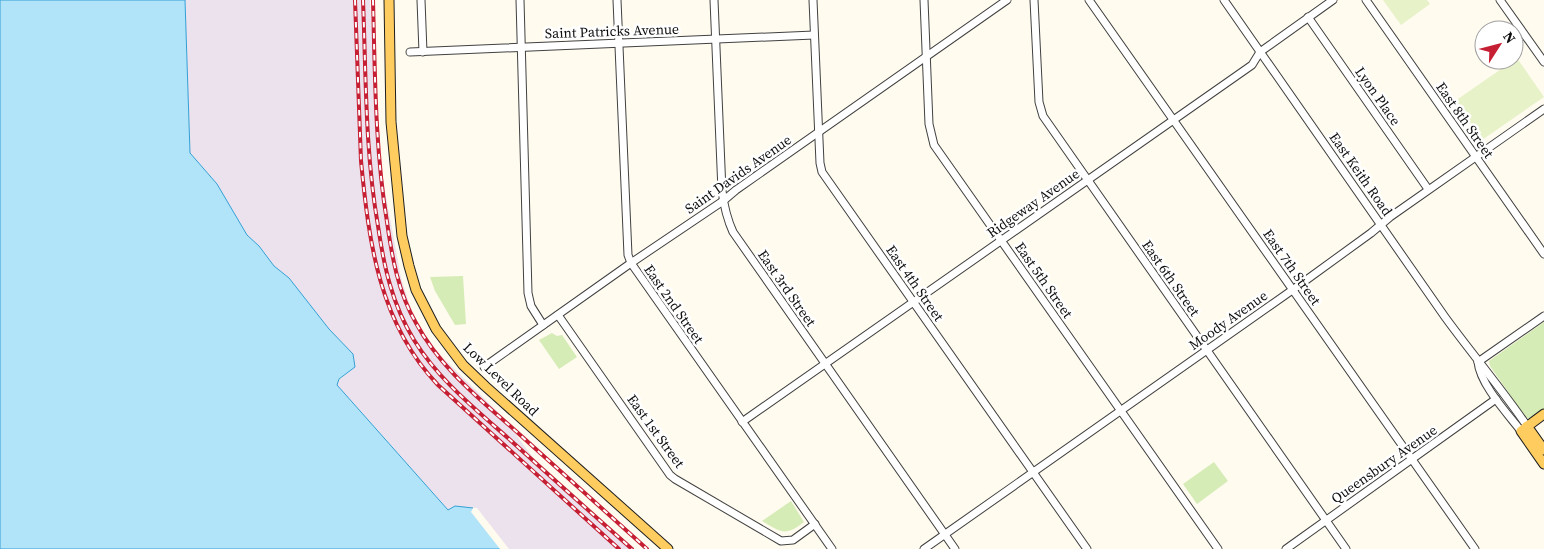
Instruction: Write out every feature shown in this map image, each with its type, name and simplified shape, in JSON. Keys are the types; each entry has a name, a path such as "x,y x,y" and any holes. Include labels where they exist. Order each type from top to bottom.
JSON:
{"main road":[{"name":"Low Level Road","path":"389,0 391,122 402,236 416,290 436,329 463,365 668,549"},
{"path":"1524,428 1544,414"},
{"name":"East Keith Road","path":"1524,428 1544,450"},
{"name":"East Keith Road","path":"1524,428 1544,464"}],"street":[{"path":"421,0 422,52"},
{"path":"520,0 528,293 531,306 543,325"},
{"name":"East 2nd Street","path":"617,0 628,255 631,263 832,549"},
{"name":"East 3rd Street","path":"714,0 723,201 726,216 733,232 956,549"},
{"name":"East 4th Street","path":"813,0 820,163 826,178 1087,549"},
{"name":"East 5th Street","path":"924,0 929,124 934,145 1218,549"},
{"name":"Saint Davids Avenue","path":"484,367 1007,0"},
{"name":"East 6th Street","path":"1034,0 1040,109 1046,121 1346,549"},
{"name":"East 7th Street","path":"1089,0 1475,549"},
{"name":"East Keith Road","path":"1224,0 1380,225 1478,362 1516,409 1524,428"},
{"name":"Ridgeway Avenue","path":"742,422 1252,65 1260,52 1333,0"},
{"name":"East 8th Street","path":"1366,0 1544,254"},
{"path":"1500,0 1544,62"},
{"name":"Lyon Place","path":"1308,18 1428,189"},
{"name":"Saint Patricks Avenue","path":"410,52 814,35"},
{"name":"Moody Avenue","path":"924,549 1292,290 1428,189 1544,108"},
{"name":"East 1st Street","path":"558,315 670,475 781,541 794,540 814,524"},
{"path":"1478,362 1544,316"},
{"name":"East Keith Road","path":"1478,362 1481,374 1496,399 1524,428"},
{"path":"1496,382 1498,392 1496,399 1502,398 1516,409"},
{"name":"Queensbury Avenue","path":"1286,549 1496,399"}],"shaded area":[{"path":"185,0 370,0 380,164 401,278 411,309 421,329 440,355 502,416 537,463 635,549 506,549 448,510 337,385 339,380 355,367 353,354 329,329 289,278 274,266 259,246 247,235 217,184 190,153"}],"green space":[{"path":"1383,0 1427,0 1430,4 1401,25"},
{"path":"1524,68 1544,97 1482,140 1455,101 1500,70 1524,70"},
{"path":"463,276 466,324 455,325 435,291 430,277"},
{"path":"1544,322 1544,409 1532,418 1526,418 1490,366 1489,361"},
{"path":"552,333 557,336 562,335 577,357 559,369 539,340"},
{"path":"1214,462 1228,481 1197,504 1183,484"},
{"path":"791,501 804,522 798,527 783,531 762,521"}],"water":[{"path":"0,0 185,0 190,153 217,184 247,235 259,246 274,266 289,278 329,329 353,354 355,367 339,379 337,385 448,510 455,506 473,508 506,549 0,549"}],"pier":[{"path":"473,508 477,508 509,549 500,549 471,512"}],"railway":[{"path":"355,0 361,161 368,222 380,280 402,335 418,361 438,385 619,549"},
{"path":"363,0 367,113 374,198 386,271 406,326 434,368 457,392 632,549"},
{"path":"373,0 376,111 383,195 400,287 410,311 426,339 449,369 647,549"}]}
